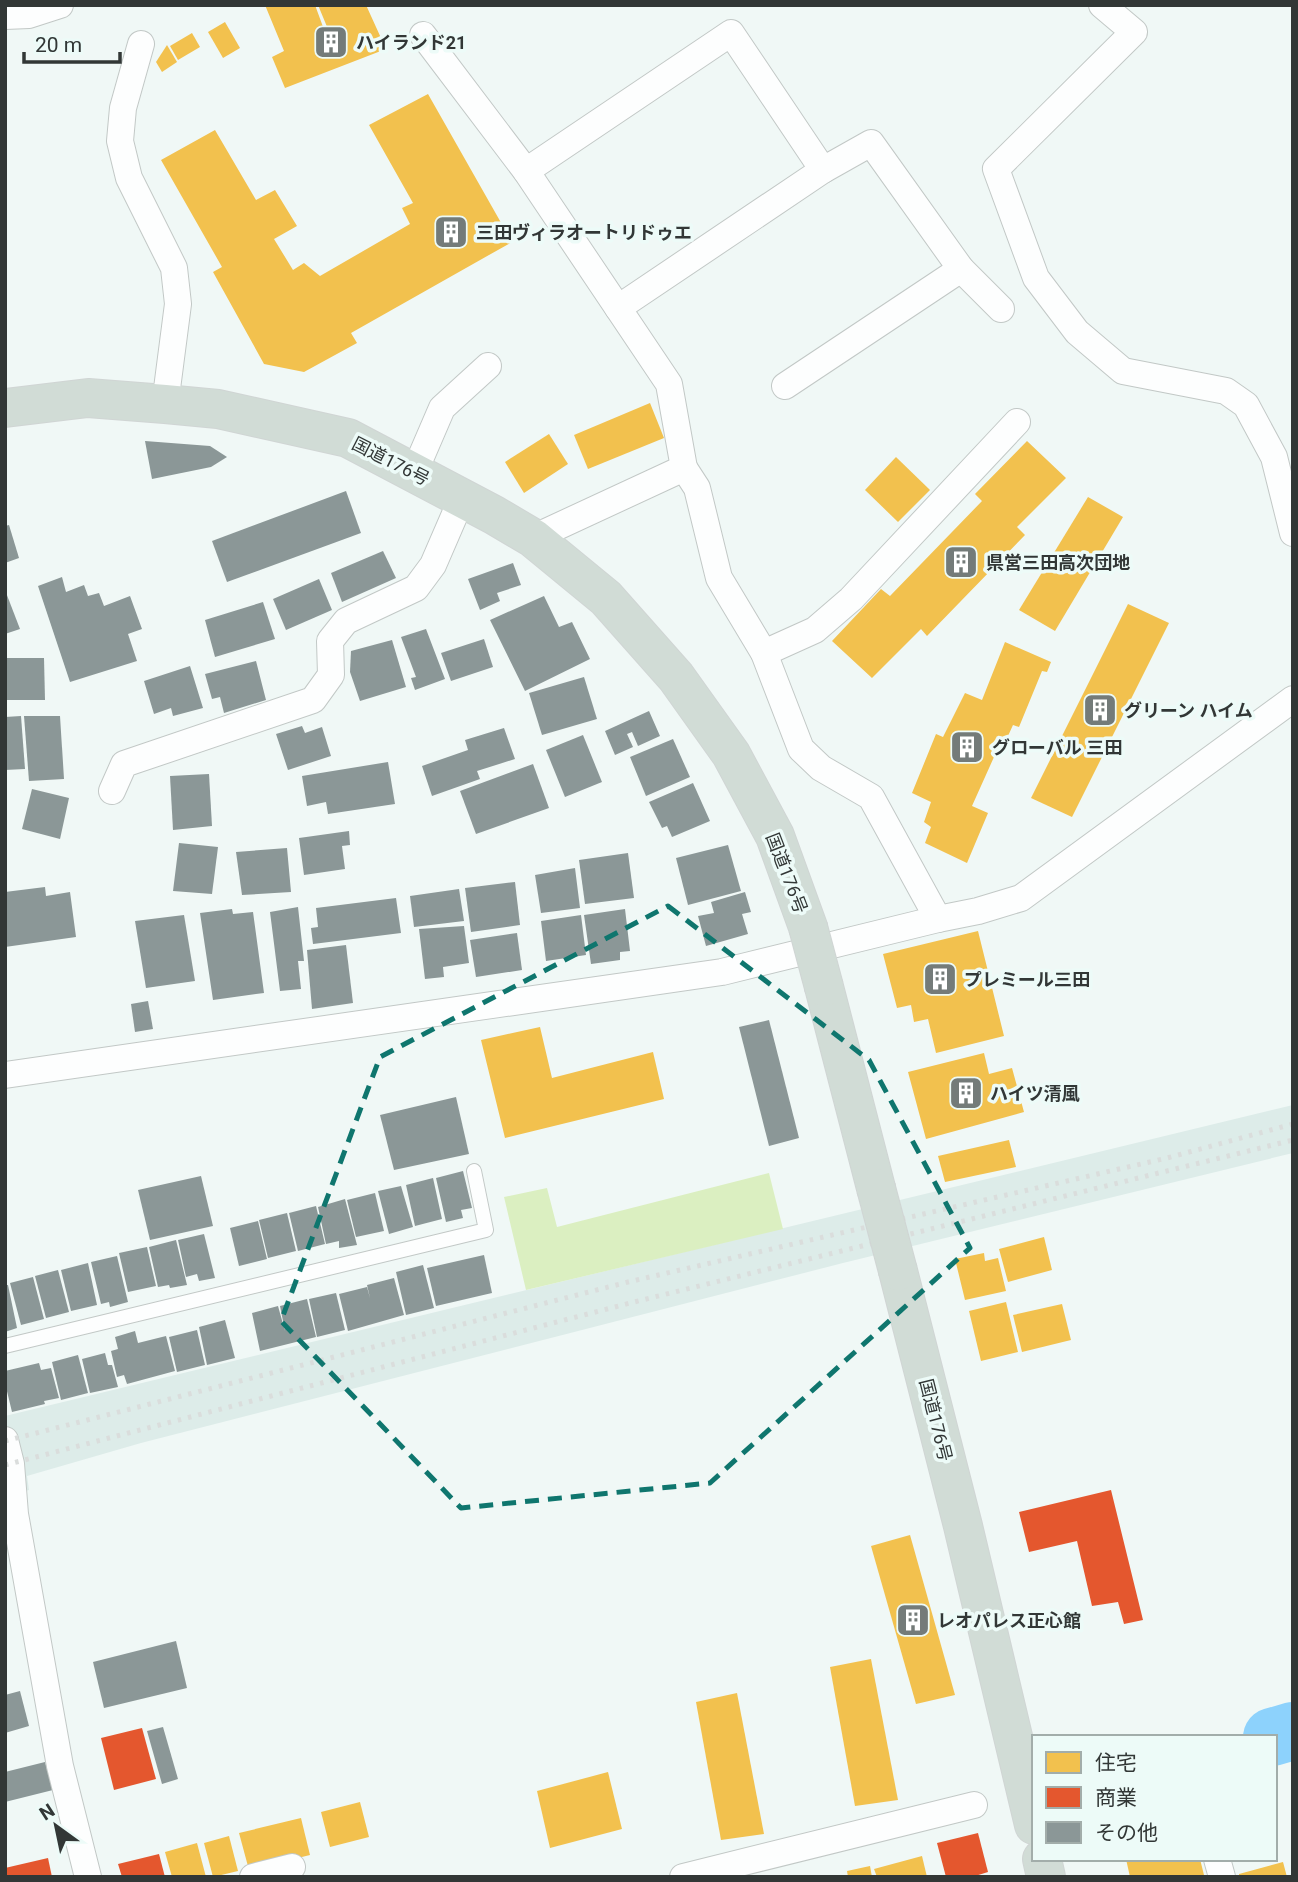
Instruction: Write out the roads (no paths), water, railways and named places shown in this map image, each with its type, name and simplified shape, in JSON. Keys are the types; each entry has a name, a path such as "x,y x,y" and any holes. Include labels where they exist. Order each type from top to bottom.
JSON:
{"highway":[{"name":"国道176号","path":"5,408 88,398 165,404 218,409 348,438 533,538 606,598 676,677 723,743 775,836 808,928 963,1526 1032,1817"}],"street":[{"path":"5,16 29,15 60,5"},
{"path":"1102,5 1134,32 996,169 1036,278 1077,332 1123,371 1226,391 1246,405 1273,457 1293,533"},
{"path":"526,171 731,33 823,170"},
{"path":"423,35 526,171 669,384 684,468 697,488 719,578 764,653 802,749 821,768 871,797 937,919"},
{"path":"141,44 122,108 120,141 129,178 174,268 178,304 165,404"},
{"path":"618,308 823,170 871,143 961,269 1001,309"},
{"path":"785,386 961,269"},
{"path":"414,473 442,408 488,366"},
{"path":"764,653 815,630 851,599 1017,422"},
{"path":"533,538 684,468"},
{"path":"112,791 124,764 313,700 331,675 330,641 346,621 416,588 433,565 461,498"},
{"path":"5,1075 722,972 978,911 1021,898 1293,699"},
{"path":"5,1440 11,1464 10,1516 60,1766 88,1877"},
{"path":"683,1877 974,1805"},
{"path":"253,1877 292,1867"}],"lane":[{"path":"5,1346 486,1230 474,1171"}],"waterway":[{"path":"1277,1736 1293,1731"}],"railway":[{"path":"5,1441 628,1282 1167,1158 1293,1124"},
{"path":"5,1465 634,1302 1293,1140"}],"place":[{"name":"ハイランド21","path":"331,42"},
{"name":"三田ヴィラオートリドゥエ","path":"451,232"},
{"name":"県営三田高次団地","path":"961,562"},
{"name":"グリーン ハイム","path":"1100,710"},
{"name":"グローバル 三田","path":"967,747"},
{"name":"プレミール三田","path":"940,979"},
{"name":"ハイツ清風","path":"966,1093"},
{"name":"レオパレス正心館","path":"913,1620"}]}
